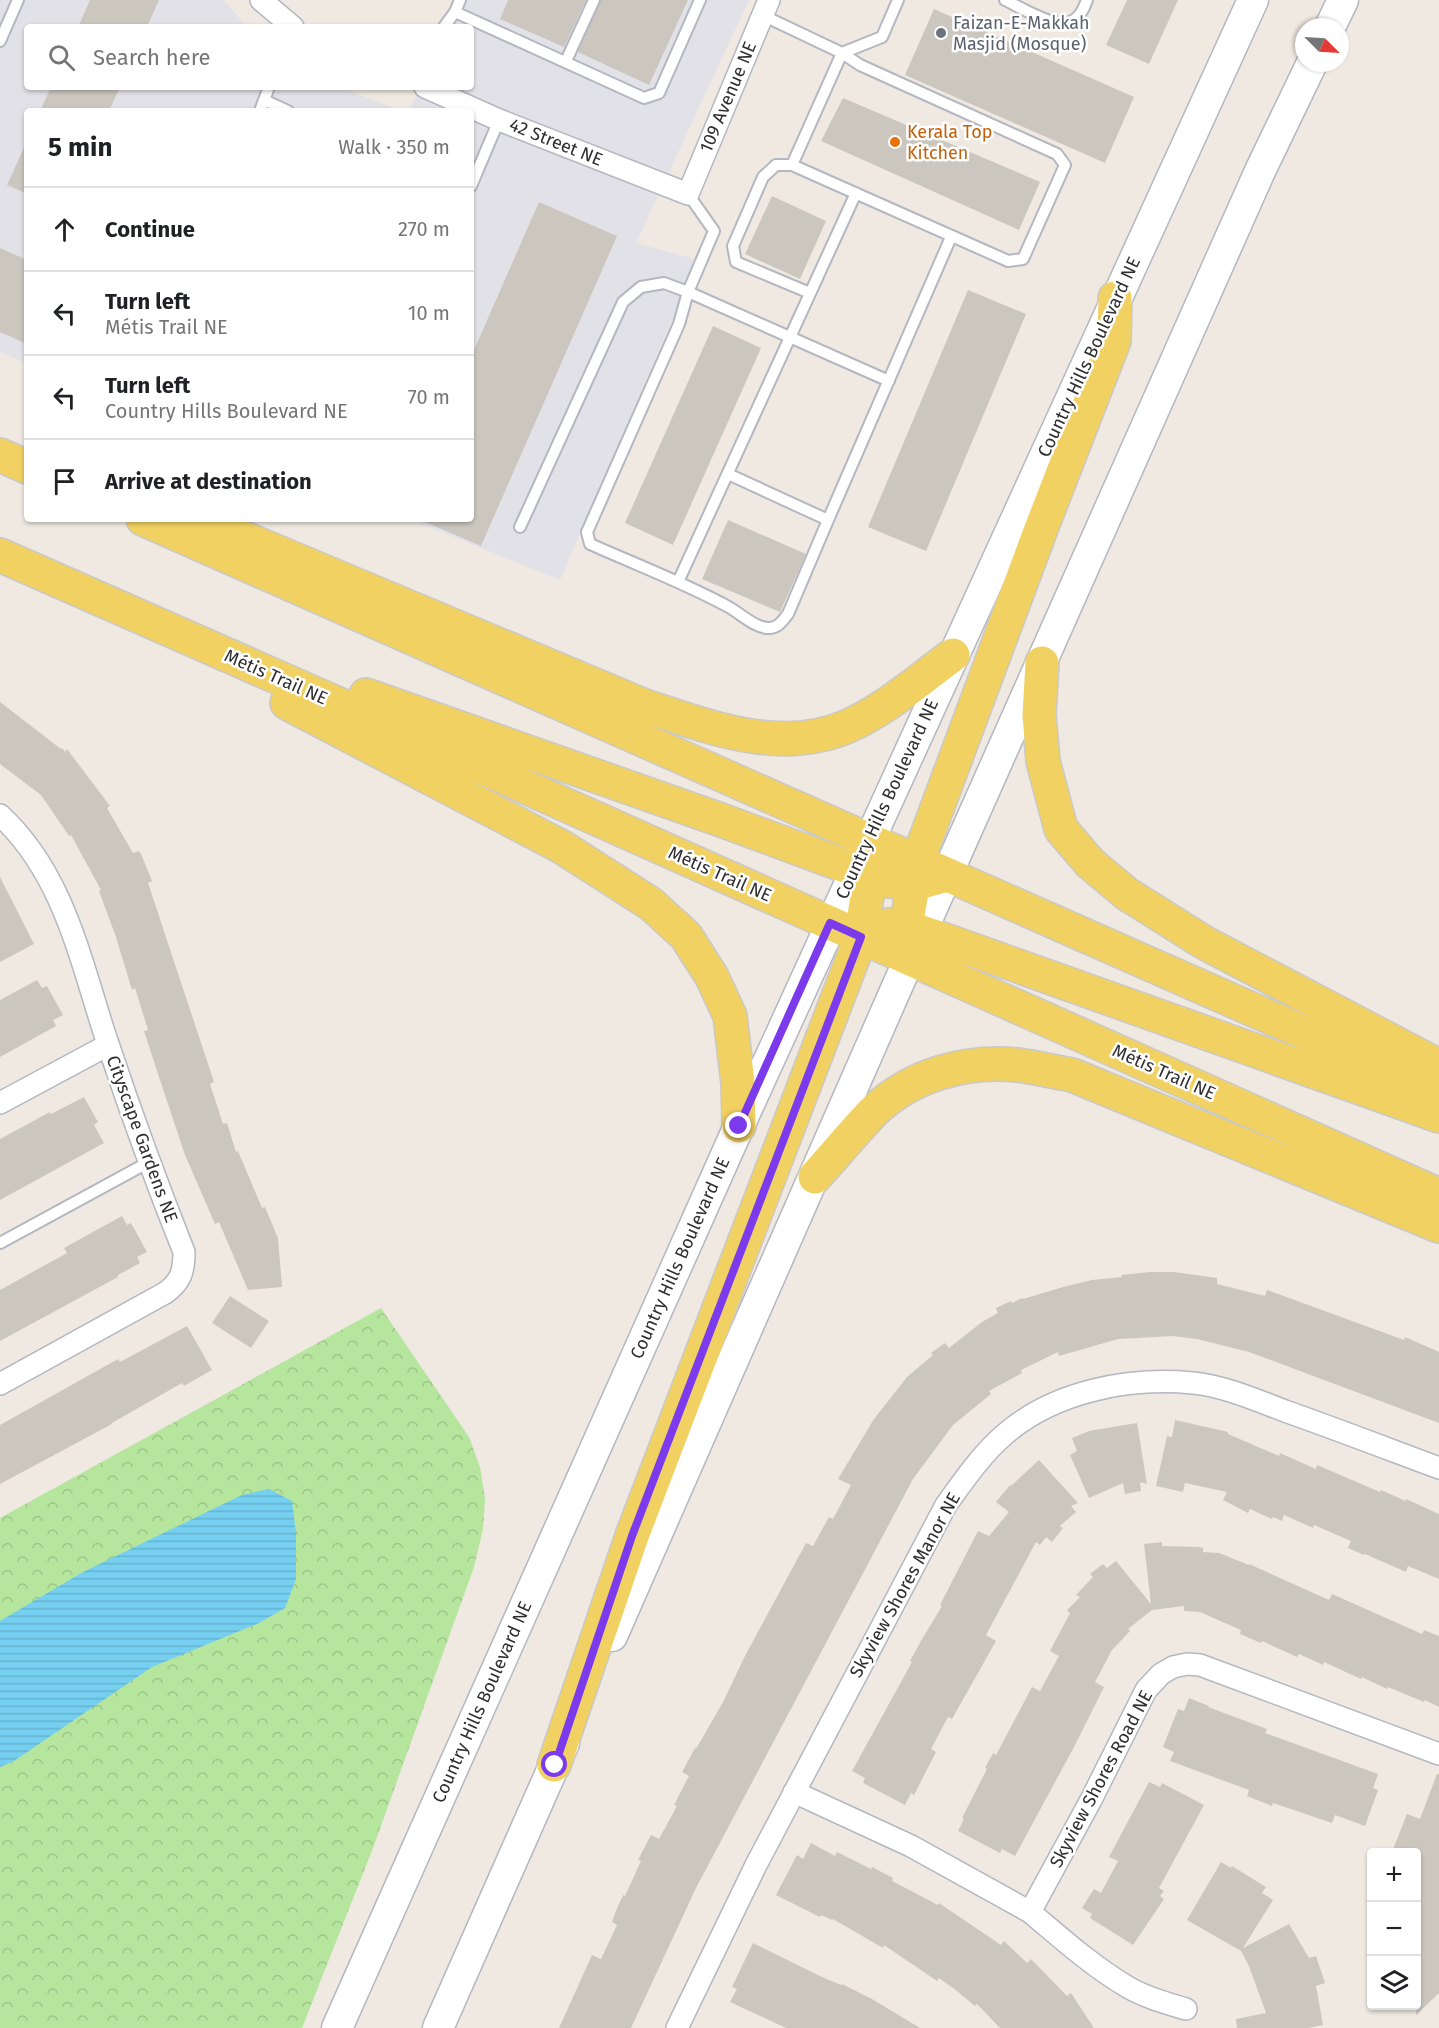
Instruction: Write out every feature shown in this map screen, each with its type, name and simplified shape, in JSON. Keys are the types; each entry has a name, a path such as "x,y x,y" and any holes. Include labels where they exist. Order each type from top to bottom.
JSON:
{"main road":[{"name":"Country Hills Boulevard NE","path":"868,840 1253,0"},
{"path":"1334,18 1343,0"},
{"path":"438,2028 815,1177 913,939 948,875 1260,171 1308,72"},
{"path":"913,939 915,873 1041,529 1114,341 1115,298"},
{"path":"0,444 24,451"},
{"path":"0,455 24,466"},
{"path":"151,522 868,840 915,873"},
{"path":"205,522 645,706 705,726 751,736 796,740 845,727 873,712 953,655"},
{"name":"Métis Trail NE","path":"0,555 830,923"},
{"path":"69,586 264,659 722,820 863,873 890,881 915,873 948,875 1439,1092"},
{"path":"69,586 299,710 562,847 651,904 686,936 712,977 729,1016 738,1083 739,1126"},
{"path":"1042,663 1039,715 1042,761 1061,829 1090,863 1127,894 1205,943 1439,1066"},
{"path":"555,1765 632,1536 863,929 863,873 868,840"},
{"name":"Country Hills Boulevard NE","path":"337,2028 830,923 863,873"},
{"path":"830,923 913,939 1439,1116"},
{"name":"Métis Trail NE","path":"913,939 1439,1195"},
{"path":"815,1177 874,1111 925,1076 967,1066 1016,1065 1072,1075 1439,1226"}],"street":[{"path":"261,0 289,24"},
{"name":"109 Avenue NE","path":"687,194 765,8"},
{"name":"42 Street NE","path":"432,90 472,108"},
{"name":"42 Street NE","path":"474,109 687,194"},
{"name":"Cityscape Gardens NE","path":"0,815 15,829 42,864 61,903 77,941 108,1045 148,1162 184,1252 181,1278 174,1287 0,1384"},
{"path":"0,1103 108,1045"},
{"name":"Skyview Shores Manor NE","path":"679,2027 751,1875 946,1505 974,1466 1005,1434 1043,1408 1097,1389 1146,1382 1195,1383 1243,1396 1439,1468"},
{"name":"Skyview Shores Road NE","path":"1030,1912 1092,1798 1146,1690 1161,1674 1173,1667 1187,1664 1200,1665 1439,1754"},
{"path":"794,1792 911,1846 1030,1912 1089,1961 1127,1987 1186,2009"}],"lane":[{"path":"0,41 18,0"},
{"path":"446,24 460,0"},
{"path":"566,61 594,0"},
{"path":"455,12 644,98 658,93 700,0"},
{"path":"792,165 842,52 882,38 898,0"},
{"path":"1005,0 1056,23 1070,22 1082,13 1088,0"},
{"path":"765,8 842,52 860,65 1057,154 1065,165 1023,259 1008,261 792,165 776,165 763,177 733,246 736,261 810,293"},
{"path":"262,106 268,90"},
{"path":"474,179 499,120"},
{"path":"678,582 856,193"},
{"path":"687,194 714,231 688,292 679,324 586,532 590,544 736,610 759,626 770,628 780,624 788,614 951,237"},
{"path":"520,527 622,302 641,286 664,284 688,292 889,381"},
{"path":"728,474 828,520"},
{"path":"0,1243 148,1162"}],"shaded area":[{"path":"0,0 224,0 244,24 24,24 24,90 347,90 394,108 24,108 24,362 0,352"},
{"path":"457,0 749,0 636,243 698,260 560,580 417,522 474,522 474,108 410,108 419,90 474,90 474,24 446,24"}],"green space":[{"path":"381,1308 469,1437 480,1467 485,1499 483,1529 474,1567 373,1848 302,2028 0,2028 0,1518"}],"water":[{"path":"269,1489 292,1501 296,1533 296,1579 285,1608 259,1623 152,1667 14,1761 0,1767 0,1621 83,1572 242,1495"}],"building":[{"path":"90,0 159,0 148,24 79,24"},
{"path":"508,0 586,0 564,47 500,19"},
{"path":"601,0 688,0 649,85 578,52"},
{"path":"1127,0 1178,0 1149,64 1106,45"},
{"path":"934,9 1134,97 1105,163 905,75"},
{"path":"50,90 119,90 110,108 41,108"},
{"path":"843,98 1040,182 1019,230 821,141"},
{"path":"24,148 24,193 7,185"},
{"path":"772,196 826,221 800,279 745,254"},
{"path":"539,202 617,236 481,546 425,522 474,522 474,350"},
{"path":"0,248 24,259 24,343 0,332"},
{"path":"968,290 1026,314 926,551 868,527"},
{"path":"713,326 761,348 673,545 625,523"},
{"path":"728,520 806,554 780,612 702,579"},
{"path":"0,702 65,752 67,749 110,806 107,808 133,853 139,851 141,854 152,881 148,883 214,1082 210,1084 223,1124 227,1123 236,1152 238,1151 262,1208 265,1207 278,1238 282,1287 248,1290 219,1222 215,1224 185,1155 144,1031 148,1030 135,988 132,990 99,891 101,890 71,835 69,836 41,795 0,764"},
{"path":"0,877 34,944 0,962"},
{"path":"37,980 42,988 47,986 63,1015 53,1020 56,1026 0,1057 0,1000"},
{"path":"84,1097 98,1122 94,1125 104,1143 0,1200 0,1139"},
{"path":"122,1216 127,1225 131,1223 147,1252 137,1257 140,1263 0,1341 0,1290 67,1253 64,1248"},
{"path":"1150,1272 1174,1272 1217,1278 1217,1284 1265,1296 1267,1290 1404,1340 1405,1337 1439,1352 1439,1423 1249,1352 1197,1339 1173,1336 1118,1339 1059,1356 1058,1352 1021,1370 1022,1373 989,1391 991,1394 953,1425 913,1479 696,1888 631,2028 559,2028 592,1955 601,1959 617,1925 612,1922 615,1913 623,1895 625,1896 641,1861 638,1860 651,1835 659,1839 677,1806 674,1805 689,1776 682,1772 723,1702 806,1543 813,1546 829,1517 833,1519 851,1485 838,1479 874,1419 907,1377 933,1355 931,1353 945,1343 949,1348 982,1322 998,1313 996,1308 1011,1301 1012,1303 1022,1298 1092,1280"},
{"path":"230,1296 269,1321 251,1348 212,1323"},
{"path":"187,1326 212,1370 184,1386 182,1383 112,1424 0,1484 0,1425 118,1359 120,1362"},
{"path":"1175,1420 1228,1432 1228,1434 1279,1456 1280,1453 1316,1469 1317,1465 1439,1514 1439,1579 1408,1566 1406,1572 1364,1555 1348,1548 1351,1541 1314,1525 1313,1528 1284,1515 1282,1521 1250,1509 1248,1513 1223,1500 1227,1492 1185,1483 1183,1492 1156,1486 1167,1436 1172,1437"},
{"path":"1137,1423 1147,1484 1140,1482 1141,1491 1125,1494 1123,1483 1089,1498 1070,1455 1077,1451 1072,1438 1089,1431"},
{"path":"1039,1460 1078,1503 1071,1506 1076,1512 1060,1526 1063,1528 1052,1542 1046,1537 1040,1545 1036,1542 986,1635 996,1641 952,1719 948,1717 931,1749 936,1752 914,1795 911,1793 905,1805 863,1783 865,1778 852,1771 942,1606 940,1605 978,1531 989,1536 1009,1512 996,1502 1010,1485"},
{"path":"1162,1542 1162,1546 1199,1547 1203,1548 1203,1552 1219,1553 1329,1600 1332,1594 1422,1634 1424,1630 1439,1636 1439,1707 1388,1687 1387,1689 1362,1677 1361,1679 1324,1662 1323,1665 1299,1654 1297,1657 1262,1641 1261,1643 1240,1634 1241,1630 1200,1612 1184,1611 1184,1606 1152,1610 1128,1629 1130,1631 1112,1650 1095,1682 1104,1687 1015,1856 1002,1849 1000,1853 958,1831 993,1753 996,1755 1032,1687 1040,1691 1059,1656 1050,1651 1070,1613 1067,1610 1080,1597 1076,1595 1093,1577 1090,1574 1103,1564 1107,1568 1116,1561 1151,1604 1144,1544"},
{"path":"1189,1698 1267,1729 1265,1733 1378,1774 1373,1788 1378,1790 1365,1826 1335,1815 1332,1823 1273,1803 1272,1806 1247,1796 1249,1790 1170,1761 1174,1752 1163,1747 1178,1709 1184,1711"},
{"path":"1437,1774 1439,1774 1439,1993 1416,2015 1416,2010 1421,2010 1421,1848 1394,1848 1407,1814 1420,1819"},
{"path":"1149,1782 1160,1787 1162,1783 1204,1805 1159,1888 1164,1891 1160,1896 1164,1899 1133,1945 1090,1918 1092,1914 1082,1908 1094,1889 1101,1893 1118,1861 1109,1857"},
{"path":"811,1843 835,1856 837,1852 871,1869 872,1867 893,1878 892,1881 938,1905 939,1903 1001,1945 1004,1941 1027,1963 1031,1959 1067,1996 1071,1993 1094,2028 1000,2028 977,2004 975,2006 939,1978 937,1981 884,1945 883,1948 833,1919 821,1915 820,1917 776,1895 797,1855 803,1859"},
{"path":"1221,1862 1231,1868 1232,1866 1266,1887 1262,1893 1273,1900 1243,1948 1289,1924 1309,1958 1316,1956 1325,1983 1316,1986 1323,2025 1308,2028 1237,2028 1236,2019 1266,2013 1249,1966 1241,1951 1187,1920"},
{"path":"753,1943 872,1999 920,2028 786,2028 730,2002 737,1989 732,1987"}],"place":[{"name":"Faizan-E-Makkah Masjid (Mosque)","path":"941,33"},
{"name":"Kerala Top Kitchen","path":"895,142"}],"route":[{"path":"555,1765 632,1536 861,937 830,923 739,1126"}]}
